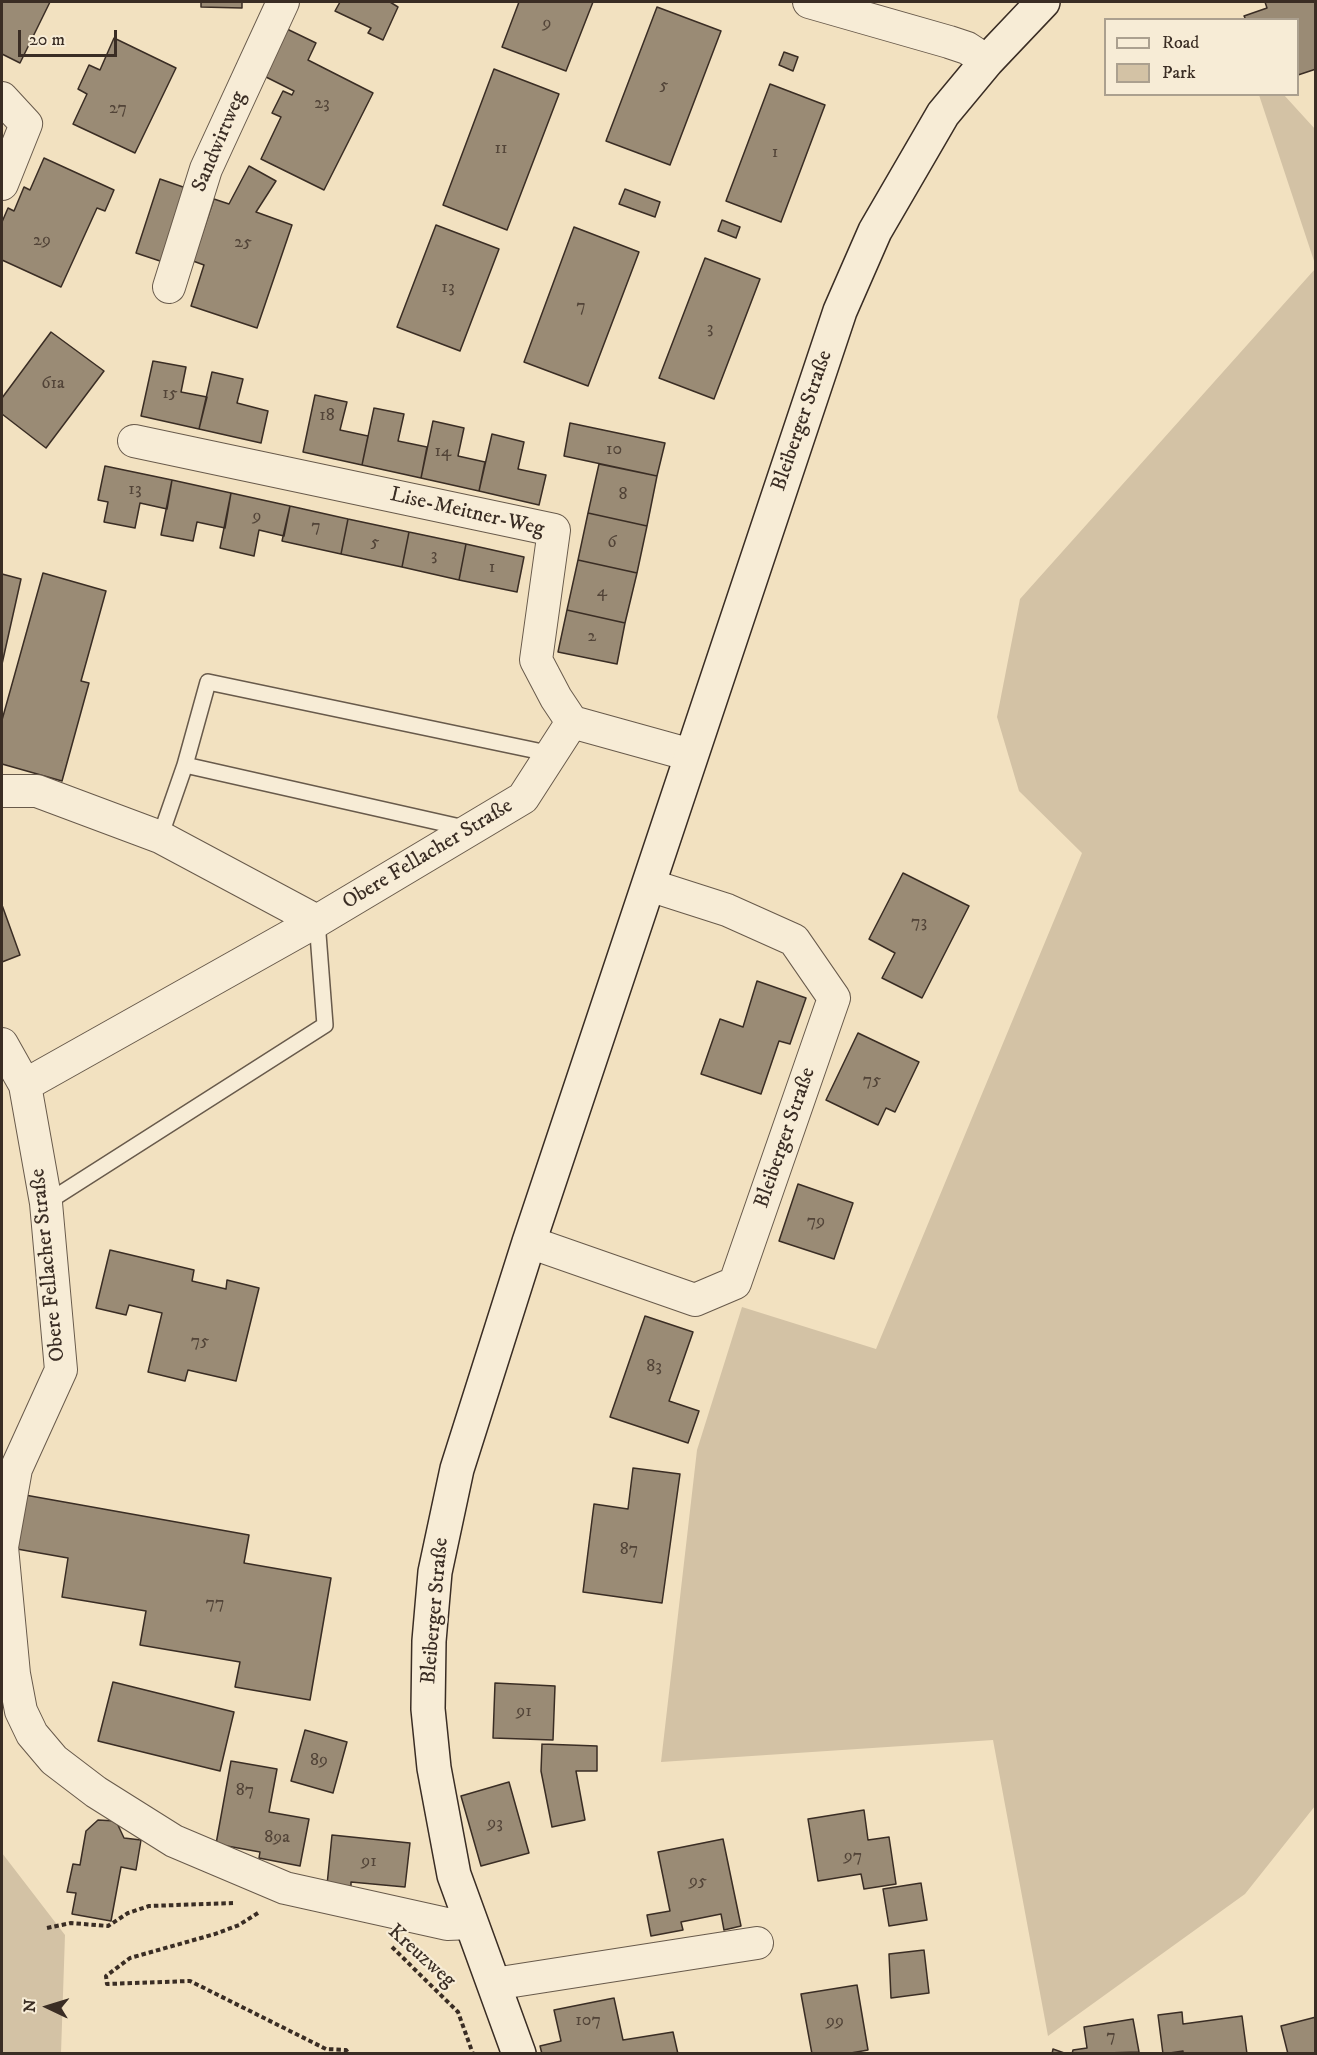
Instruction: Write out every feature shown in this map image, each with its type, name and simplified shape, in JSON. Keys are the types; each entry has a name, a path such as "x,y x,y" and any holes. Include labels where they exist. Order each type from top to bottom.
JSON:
{"main road":[{"name":"Bleiberger Straße","path":"519,2054 454,1875 434,1768 428,1709 429,1641 435,1572 454,1478 529,1242 691,755 858,266 916,157 944,114 987,61 1043,2"}],"street":[{"name":"Sandwirtweg","path":"169,287 206,169 283,2"},
{"path":"809,2 958,45 987,61"},
{"path":"2,98 26,124 2,183"},
{"name":"Lise-Meitner-Weg","path":"134,441 554,530 536,660 572,722"},
{"path":"572,722 691,755"},
{"name":"Obere Fellacher Straße","path":"25,1085 317,921 523,798 572,722"},
{"path":"2,791 37,791 160,837 317,921"},
{"name":"Bleiberger Straße","path":"529,1242 695,1300 735,1283 834,998 794,940 727,910 649,885"},
{"name":"Obere Fellacher Straße","path":"2,1044 25,1085 46,1203 61,1370 9,1462 2,1547 14,1674 21,1711 32,1734 54,1760 96,1792 164,1835 285,1888 447,1924 471,1923"},
{"path":"494,1984 757,1943"}],"lane":[{"path":"160,837 185,765 208,682 552,754"},
{"path":"185,765 471,829"},
{"path":"46,1203 325,1025 317,921"}],"path":[{"path":"285,1888 282,1899 239,1925 130,1958 106,1976 107,1984 190,1981 326,2049 346,2050 349,2054"},
{"path":"47,1928 71,1923 108,1926 128,1913 149,1906 242,1903"},
{"name":"Kreuzweg","path":"388,1944 458,2012 473,2054"}],"green space":[{"path":"1259,96 1285,96 1315,129 1315,264"},
{"path":"1315,269 1315,1806 1245,1894 1048,2036 993,1740 661,1762 697,1450 742,1307 876,1349 1082,853 1019,791 997,717 1020,599"},
{"path":"2,1853 65,1935 61,2053 2,2053"}],"building":[{"path":"2,2 50,2 20,63 2,54"},
{"path":"201,2 242,2 242,8 201,7"},
{"path":"340,2 390,2 398,7 383,40 368,33 371,28 335,11"},
{"path":"519,2 593,2 566,71 502,47"},
{"path":"1265,2 1316,2 1316,69 1299,75 1299,18 1245,18 1244,16 1267,8"},
{"path":"657,7 721,31 670,165 606,141"},
{"path":"287,29 316,43 308,60 373,93 324,190 261,159 281,117 272,113 283,91 292,95 294,91 264,76"},
{"path":"114,38 176,68 135,153 73,124 87,94 78,89 89,65 100,70"},
{"path":"784,52 798,57 793,71 779,65"},
{"path":"494,69 559,94 507,230 443,205"},
{"path":"770,84 825,105 781,222 726,201"},
{"path":"44,158 114,190 105,211 97,208 61,287 2,260 2,222 8,208 14,211 24,187 30,190"},
{"path":"249,166 276,181 256,212 292,225 257,328 191,306 204,265 193,261 214,199 229,204"},
{"path":"160,179 186,188 163,262 136,253"},
{"path":"625,189 660,202 655,217 619,204"},
{"path":"722,220 740,227 736,238 718,231"},
{"path":"436,225 499,249 460,351 397,327"},
{"path":"574,227 639,252 588,386 524,362"},
{"path":"705,258 760,279 714,399 659,378"},
{"path":"51,332 104,371 46,448 2,414 2,398"},
{"path":"153,361 186,367 181,392 207,397 199,429 141,416"},
{"path":"212,372 243,379 237,403 268,411 261,443 199,429"},
{"path":"315,395 347,402 340,430 368,436 362,465 303,452"},
{"path":"374,408 404,414 398,441 427,447 421,478 362,465"},
{"path":"433,421 464,428 458,456 485,462 479,491 421,478"},
{"path":"570,423 665,443 657,476 564,456"},
{"path":"492,434 524,442 518,469 546,475 539,505 479,491"},
{"path":"599,464 657,476 647,526 588,513"},
{"path":"105,466 172,480 167,509 140,503 135,528 104,522 108,502 98,500"},
{"path":"172,480 231,493 225,528 197,522 193,541 161,535"},
{"path":"231,493 290,506 284,536 259,530 254,556 220,548"},
{"path":"290,506 348,519 341,554 282,541"},
{"path":"588,513 647,526 637,573 578,560"},
{"path":"348,519 409,532 402,567 341,554"},
{"path":"409,532 466,544 459,580 402,567"},
{"path":"466,544 524,557 517,592 459,580"},
{"path":"578,560 637,573 625,623 567,610"},
{"path":"43,573 106,591 81,681 89,683 62,781 2,764 2,720"},
{"path":"2,574 21,579 2,664"},
{"path":"567,610 625,623 617,664 558,652"},
{"path":"903,873 969,906 922,998 882,978 895,953 869,939"},
{"path":"2,905 20,955 2,962"},
{"path":"757,981 806,998 790,1044 779,1041 761,1094 701,1074 720,1019 743,1027"},
{"path":"858,1033 919,1062 895,1112 886,1108 878,1125 826,1100"},
{"path":"798,1184 853,1203 834,1259 779,1241"},
{"path":"110,1250 194,1270 192,1281 226,1289 227,1280 259,1288 236,1381 188,1370 185,1381 148,1372 162,1313 129,1305 126,1315 96,1308"},
{"path":"645,1316 693,1332 669,1401 699,1411 688,1443 610,1417"},
{"path":"633,1468 680,1474 662,1603 583,1592 594,1504 628,1509"},
{"path":"25,1495 249,1535 244,1563 331,1578 310,1700 235,1687 240,1662 140,1645 146,1611 62,1597 68,1558 17,1549"},
{"path":"113,1682 234,1712 220,1771 98,1741"},
{"path":"495,1683 555,1686 553,1740 493,1738"},
{"path":"305,1730 347,1742 333,1793 291,1781"},
{"path":"542,1744 597,1746 597,1771 576,1771 585,1820 552,1827 541,1771"},
{"path":"231,1761 277,1769 269,1812 309,1819 300,1866 259,1858 260,1852 216,1844"},
{"path":"509,1782 529,1853 481,1866 461,1796"},
{"path":"864,1810 868,1840 889,1837 896,1884 864,1889 861,1874 818,1881 808,1819"},
{"path":"98,1820 116,1821 124,1838 141,1840 136,1870 121,1867 111,1921 72,1914 76,1893 67,1892 73,1864 80,1865 86,1831"},
{"path":"332,1835 410,1843 405,1887 351,1882 351,1888 327,1885"},
{"path":"723,1839 741,1926 724,1930 721,1914 681,1922 683,1930 651,1936 647,1915 670,1911 658,1852"},
{"path":"921,1883 927,1920 889,1926 883,1889"},
{"path":"924,1950 929,1993 891,1998 889,1954"},
{"path":"857,1985 868,2050 845,2054 812,2054 801,1994"},
{"path":"614,1998 623,2040 673,2032 678,2054 542,2054 540,2046 561,2041 554,2010"},
{"path":"1182,2012 1183,2024 1242,2016 1247,2054 1183,2054 1183,2051 1163,2054 1158,2015"},
{"path":"1316,2017 1316,2054 1288,2054 1281,2026"},
{"path":"1133,2019 1139,2052 1072,2054 1073,2050 1087,2048 1084,2027"},
{"path":"1053,2049 1067,2054 1052,2054"}]}
